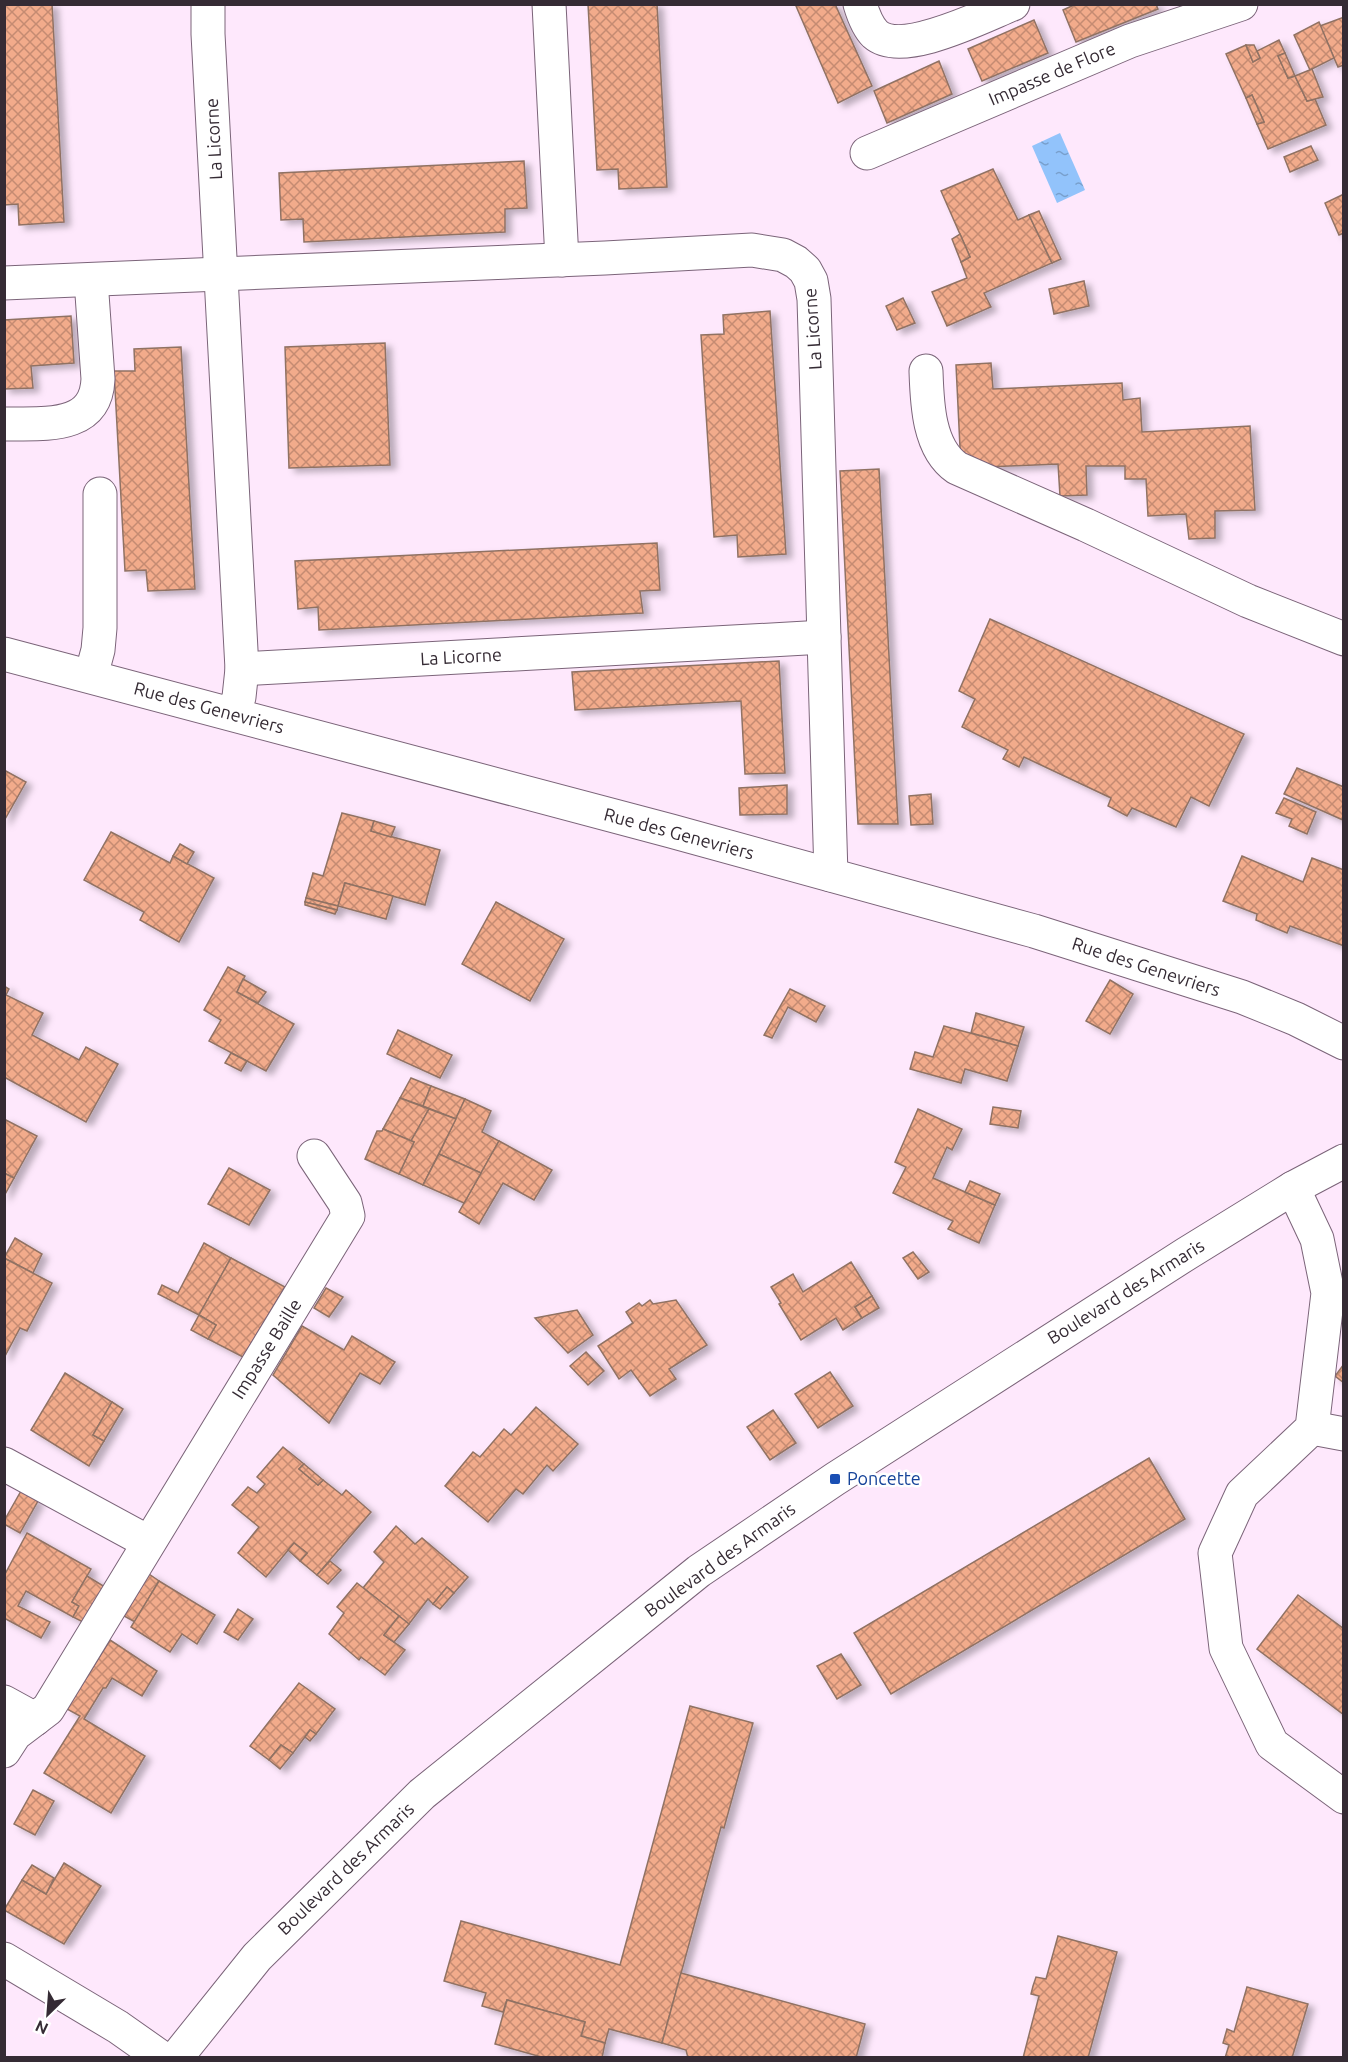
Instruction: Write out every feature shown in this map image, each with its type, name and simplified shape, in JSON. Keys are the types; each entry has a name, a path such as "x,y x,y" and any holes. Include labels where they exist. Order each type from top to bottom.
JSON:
{"street":[{"name":"La Licorne","path":"208,4 242,669 241,686 233,714"},
{"path":"549,4 562,260"},
{"path":"860,4 875,34 894,42 905,42 937,34 1013,4"},
{"name":"Impasse de Flore","path":"867,153 1130,41 1241,4"},
{"name":"La Licorne","path":"4,283 752,250 783,255 796,262 805,270 811,281 814,299 831,875"},
{"path":"4,424 69,421 79,416 94,399 98,379 91,280"},
{"path":"926,370 927,406 940,449 949,463 1248,601 1344,639"},
{"path":"91,676 98,650 100,628 100,494"},
{"name":"La Licorne","path":"242,669 824,638"},
{"name":"Rue des Genevriers","path":"4,654 1034,931 1242,997 1296,1019 1344,1043"},
{"name":"Impasse Baille","path":"4,1751 15,1734 48,1709 348,1216 345,1203 314,1156"},
{"name":"Boulevard des Armaris","path":"176,2058 257,1957 422,1794 699,1571 921,1423 1186,1254 1293,1188 1344,1161"},
{"path":"1293,1188 1317,1239 1328,1293 1312,1428 1242,1494 1215,1553 1226,1648 1272,1744 1344,1797"},
{"path":"1312,1428 1344,1434"},
{"path":"4,1464 148,1542"},
{"path":"4,1701 35,1719"},
{"path":"4,1959 118,2027 162,2058"}],"water":[{"path":"1060,133 1085,190 1057,203 1032,146"}],"building":[{"path":"4,4 52,4 64,222 19,225 18,204 4,205"},
{"path":"588,4 657,4 667,187 619,189 618,169 597,170"},
{"path":"799,4 835,4 872,86 838,103 796,6"},
{"path":"1076,4 1156,4 1158,9 1076,42 1063,10"},
{"path":"1344,17 1344,65 1338,67 1320,26"},
{"path":"1034,20 1048,53 982,81 968,49"},
{"path":"1319,22 1334,58 1310,70 1294,35"},
{"path":"1279,40 1285,53 1278,56 1288,78 1295,76 1307,101 1315,99 1326,125 1268,149 1257,124 1264,122 1252,95 1246,98 1226,54 1246,45 1253,62 1260,58 1257,51"},
{"path":"1246,45 1254,45 1260,58 1253,62"},
{"path":"1285,53 1295,76 1288,78 1278,56"},
{"path":"939,61 952,94 887,123 874,91"},
{"path":"1312,69 1323,97 1307,101 1295,76"},
{"path":"1252,95 1264,122 1257,124 1246,98"},
{"path":"1311,146 1318,160 1290,172 1284,157"},
{"path":"524,161 527,208 505,209 505,232 304,242 303,219 281,220 279,173"},
{"path":"993,169 1018,220 1029,215 1052,263 984,293 991,307 947,326 932,292 967,278 961,262 970,257 941,191"},
{"path":"1344,194 1344,233 1339,235 1325,203"},
{"path":"1039,211 1061,259 1052,263 1029,215"},
{"path":"960,234 970,257 961,262 952,239"},
{"path":"1084,281 1089,306 1054,314 1049,289"},
{"path":"903,298 915,323 897,330 886,306"},
{"path":"770,311 786,554 738,557 737,535 714,537 701,335 724,334 723,315"},
{"path":"71,316 74,363 31,366 33,388 4,389 4,320"},
{"path":"385,343 390,465 289,468 285,347"},
{"path":"181,347 195,589 148,591 146,570 125,571 114,371 135,371 134,349"},
{"path":"991,363 993,389 1122,383 1123,400 1140,398 1142,432 1250,426 1255,510 1215,511 1215,538 1189,539 1186,514 1148,516 1146,479 1125,479 1125,466 1086,466 1087,495 1060,496 1058,464 961,468 956,365"},
{"path":"879,469 898,824 858,824 840,471"},
{"path":"657,543 660,590 640,591 643,613 319,630 318,607 298,609 295,561"},
{"path":"990,619 1244,734 1209,806 1191,797 1176,827 1132,808 1127,816 1108,806 1111,798 1024,757 1019,767 1003,759 1008,750 962,727 975,699 959,691"},
{"path":"779,661 785,773 745,774 741,701 575,710 572,672"},
{"path":"1297,768 1344,787 1343,820 1284,794"},
{"path":"4,770 26,782 4,821"},
{"path":"787,785 787,814 740,815 739,788"},
{"path":"931,794 933,824 911,825 909,796"},
{"path":"1284,798 1316,812 1307,834 1289,826 1292,819 1276,813"},
{"path":"342,813 374,821 371,831 440,850 425,905 345,883 338,906 306,898 313,873 323,876"},
{"path":"374,821 395,827 391,837 371,831"},
{"path":"111,832 170,863 173,856 214,878 179,942 140,920 144,912 84,880"},
{"path":"180,844 194,852 187,864 173,856"},
{"path":"1242,856 1303,882 1312,858 1344,870 1344,946 1290,926 1287,933 1256,920 1257,914 1223,901"},
{"path":"345,883 393,896 386,919 338,906"},
{"path":"306,898 338,906 337,910 305,902"},
{"path":"305,902 337,910 335,914 305,905"},
{"path":"496,902 564,939 530,1001 462,964"},
{"path":"228,967 245,976 237,992 294,1024 266,1071 209,1041 221,1020 204,1010"},
{"path":"243,979 266,992 258,1003 237,992"},
{"path":"1110,980 1133,994 1110,1034 1086,1021"},
{"path":"4,986 9,989 6,995 43,1013 32,1035 79,1060 86,1047 118,1064 86,1122 4,1077"},
{"path":"790,989 825,1006 816,1022 788,1007 772,1038 764,1035"},
{"path":"976,1013 1024,1027 1018,1046 971,1033"},
{"path":"944,1026 1018,1046 1007,1081 965,1069 961,1083 910,1069 915,1052 933,1057"},
{"path":"398,1030 452,1055 440,1078 387,1054"},
{"path":"231,1053 247,1061 241,1071 225,1063"},
{"path":"411,1078 431,1086 423,1106 400,1098"},
{"path":"431,1086 465,1099 456,1119 423,1106"},
{"path":"400,1098 429,1109 411,1141 383,1129"},
{"path":"465,1099 491,1111 482,1132 499,1141 481,1173 439,1154"},
{"path":"993,1107 1021,1111 1018,1128 990,1124"},
{"path":"429,1109 456,1119 423,1185 399,1174 414,1142 411,1141"},
{"path":"918,1109 962,1129 952,1150 947,1147 933,1178 995,1205 979,1243 948,1229 953,1221 893,1193 906,1167 895,1162"},
{"path":"4,1119 37,1136 14,1178 4,1173"},
{"path":"383,1129 414,1142 399,1174 365,1159 377,1131"},
{"path":"499,1141 552,1170 534,1200 503,1183 479,1224 459,1212"},
{"path":"439,1154 481,1173 464,1203 423,1185"},
{"path":"229,1168 270,1190 249,1225 208,1204"},
{"path":"4,1173 14,1178 4,1196"},
{"path":"970,1181 1000,1194 995,1205 965,1192"},
{"path":"15,1238 42,1254 33,1273 4,1258"},
{"path":"204,1243 231,1258 199,1315 158,1294 162,1285 178,1293"},
{"path":"913,1252 929,1272 918,1279 903,1258"},
{"path":"4,1258 52,1283 27,1331 20,1328 4,1358"},
{"path":"231,1258 285,1287 243,1357 208,1339 216,1325 199,1315"},
{"path":"851,1262 872,1296 855,1307 862,1318 843,1330 836,1318 801,1340 771,1287 793,1274 803,1292"},
{"path":"326,1288 343,1297 329,1317 314,1308"},
{"path":"872,1296 879,1308 862,1318 855,1307"},
{"path":"650,1300 653,1304 676,1300 707,1345 669,1369 676,1379 650,1396 631,1370 619,1379 598,1346 633,1323 626,1312 639,1303 642,1306"},
{"path":"577,1310 593,1335 568,1353 535,1318"},
{"path":"199,1315 216,1325 208,1339 191,1330"},
{"path":"302,1326 344,1350 352,1336 395,1362 380,1384 360,1373 329,1423 273,1375"},
{"path":"586,1352 604,1371 588,1385 570,1366"},
{"path":"1344,1364 1344,1383 1335,1376"},
{"path":"830,1372 853,1406 818,1428 795,1394"},
{"path":"65,1373 112,1402 93,1435 104,1441 89,1466 31,1430"},
{"path":"112,1402 123,1409 104,1441 93,1435"},
{"path":"536,1407 578,1444 553,1471 547,1465 523,1494 516,1489 488,1522 445,1486 473,1452 480,1457 504,1429 511,1435"},
{"path":"773,1410 796,1443 770,1460 747,1427"},
{"path":"283,1447 304,1464 299,1469 318,1485 323,1480 342,1495 346,1490 371,1512 317,1575 300,1561 307,1553 294,1543 266,1577 238,1553 259,1527 232,1505 248,1487 257,1493 265,1484 257,1477"},
{"path":"1149,1458 1185,1519 891,1694 854,1633"},
{"path":"304,1464 323,1480 318,1485 299,1469"},
{"path":"21,1491 38,1501 20,1533 4,1524 4,1521"},
{"path":"396,1526 415,1544 422,1538 468,1577 454,1593 447,1587 433,1604 428,1599 409,1624 363,1588 384,1562 374,1552"},
{"path":"27,1533 91,1569 72,1602 79,1606 73,1617 26,1591 18,1606 50,1622 41,1638 4,1618 4,1576"},
{"path":"294,1543 307,1553 300,1561 288,1550"},
{"path":"330,1561 341,1570 328,1584 317,1575"},
{"path":"149,1574 159,1581 135,1622 124,1616"},
{"path":"87,1576 105,1587 85,1623 73,1617 79,1606 72,1602"},
{"path":"159,1581 215,1615 197,1644 182,1634 170,1652 131,1627"},
{"path":"357,1583 399,1616 384,1635 405,1650 385,1675 361,1657 359,1660 329,1634 344,1613 337,1607"},
{"path":"447,1587 454,1593 440,1609 433,1604"},
{"path":"1298,1595 1344,1629 1344,1715 1257,1649"},
{"path":"238,1609 253,1619 238,1640 224,1632"},
{"path":"399,1616 409,1624 394,1642 384,1635"},
{"path":"110,1640 157,1671 142,1696 112,1678 84,1719 145,1756 111,1813 44,1773 80,1716 67,1709"},
{"path":"841,1654 861,1685 837,1699 817,1666"},
{"path":"299,1683 335,1709 316,1734 310,1730 293,1753 281,1745 269,1760 250,1746"},
{"path":"690,1706 753,1723 724,1828 721,1827 662,2043 609,2029 605,2043 581,2036 585,2022 507,2000 503,2012 482,2006 486,1993 444,1981 461,1921 620,1965"},
{"path":"310,1730 316,1734 310,1741 305,1737"},
{"path":"281,1745 293,1753 280,1769 269,1760"},
{"path":"33,1790 54,1801 35,1835 14,1824"},
{"path":"64,1863 101,1886 64,1944 4,1910 22,1880 46,1894"},
{"path":"32,1865 54,1878 46,1894 22,1880"},
{"path":"1058,1936 1117,1952 1088,2058 1023,2058 1039,1996 1031,1994 1033,1986 1036,1977 1046,1979"},
{"path":"681,1973 865,2024 856,2058 688,2058 686,2050 662,2043"},
{"path":"1247,1987 1308,2004 1292,2058 1225,2058 1229,2045 1223,2043 1227,2029 1234,2032"},
{"path":"507,2000 585,2022 581,2036 605,2043 602,2058 545,2058 495,2044"}],"place":[{"name":"Poncette","path":"835,1479"}]}
